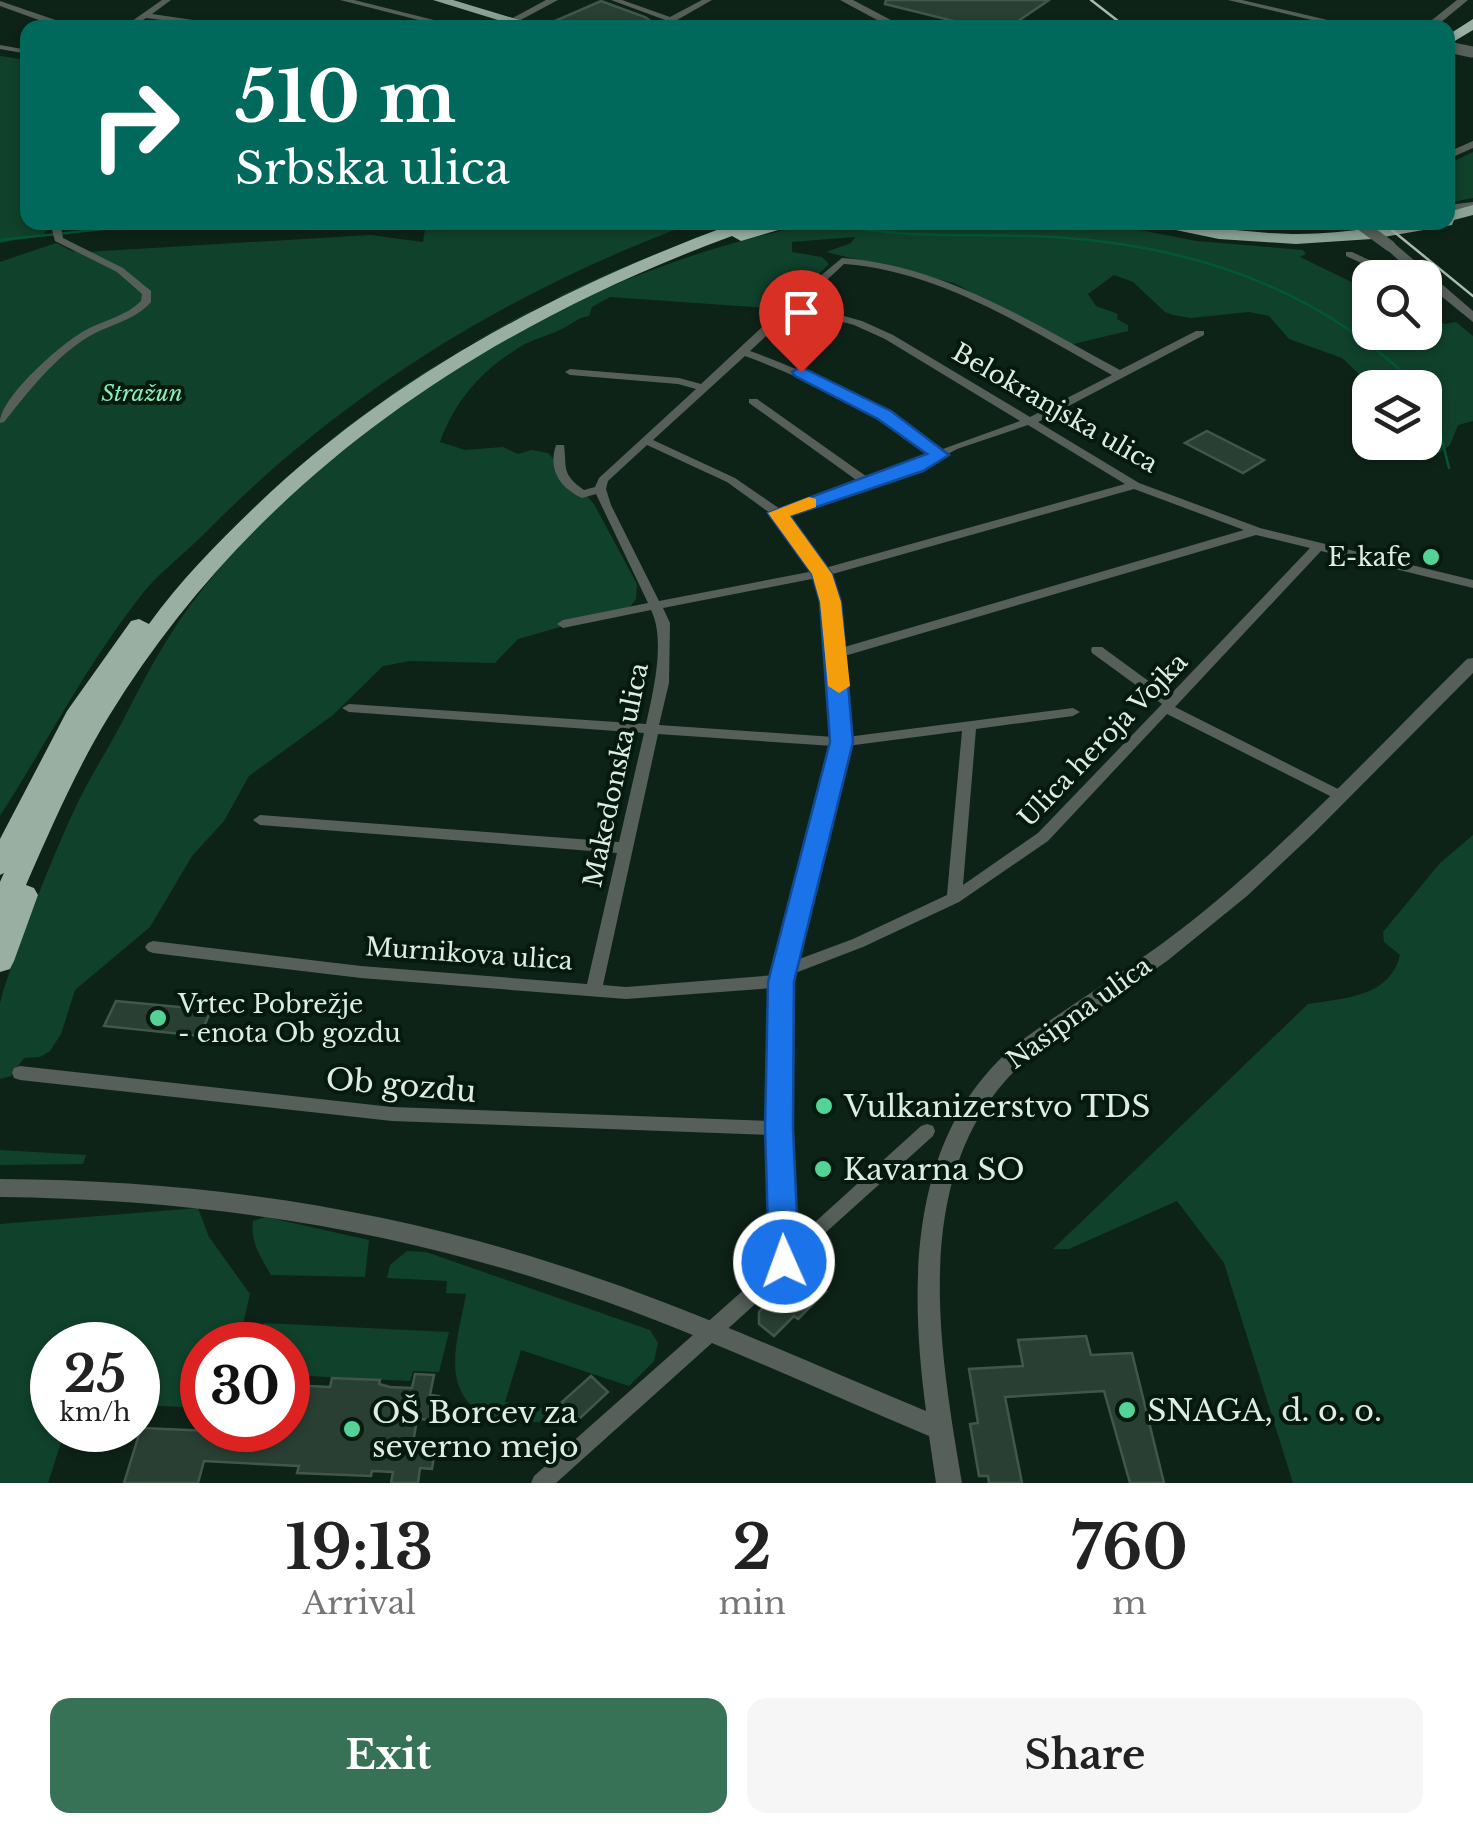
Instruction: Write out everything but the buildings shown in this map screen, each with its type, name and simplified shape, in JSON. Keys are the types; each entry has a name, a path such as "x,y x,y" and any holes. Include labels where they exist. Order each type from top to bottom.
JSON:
{"highway":[{"path":"0,912 26,852 100,712 146,642 225,547 311,464 455,356 605,264 688,230"},
{"path":"0,865 46,772 111,662 207,542 307,449 394,382 501,318 714,230"},
{"path":"565,292 732,230"},
{"path":"565,292 768,230"},
{"path":"0,832 46,772"},
{"path":"0,961 29,880 26,852"}],"main road":[{"path":"421,0 491,20"},
{"path":"438,0 495,20"},
{"path":"1193,230 1303,239 1398,230"},
{"path":"1252,230 1293,234 1368,230"}],"street":[{"path":"3,6 24,0"},
{"path":"136,20 167,0"},
{"path":"344,0 428,20"},
{"path":"518,20 553,0"},
{"path":"670,20 708,0"},
{"path":"844,0 885,20"},
{"path":"1232,0 1308,20"},
{"path":"1437,20 1463,0"},
{"path":"617,1 665,20"},
{"path":"3,6 46,20"},
{"path":"144,14 187,20"},
{"path":"1368,230 1409,260"},
{"path":"0,420 22,389 75,341 131,315 146,302 147,294 133,278 56,231"},
{"path":"1349,254 1363,260"},
{"path":"560,448 556,466 560,478 582,494 600,489 603,480 842,262 908,273 952,288 1118,374"},
{"path":"1442,290 1473,318"},
{"name":"Belokranjska ulica","path":"792,305 881,333 1033,420 1136,485 1256,531 1473,584"},
{"path":"778,513 1033,420 1200,333"},
{"path":"742,351 801,372 864,403 940,455"},
{"path":"570,372 678,381 703,388"},
{"path":"753,400 868,483"},
{"path":"648,441 718,473 778,513 822,574 831,602 841,742 781,977 779,1128 784,1262"},
{"path":"563,624 822,574 1136,485"},
{"name":"Makedonska ulica","path":"594,989 665,660 664,623 658,606 600,489"},
{"path":"836,654 1256,531"},
{"name":"Ulica heroja Vojka","path":"781,977 954,898 1043,837 1317,548"},
{"path":"1096,650 1169,706 1340,796"},
{"name":"Nasipna ulica","path":"949,1483 926,1321 928,1261 946,1170 980,1099 1011,1060 1200,925 1257,878 1473,663"},
{"path":"349,708 841,742 1074,712"},
{"path":"954,898 969,726"},
{"path":"260,820 624,848"},
{"name":"Murnikova ulica","path":"154,947 361,972 644,992 781,977"},
{"name":"Ob gozdu","path":"20,1073 392,1114 779,1128"},
{"path":"541,1483 927,1131"},
{"path":"0,1188 96,1187 171,1193 331,1215 552,1272 710,1331 940,1429"}],"green space":[{"path":"0,56 20,59 20,230 47,230 44,234 0,243"},
{"path":"1473,152 1473,198 1455,202 1455,161"},
{"name":"Stražun","path":"425,230 675,230 558,280 431,351 313,435 257,483 139,598 84,678 0,816 0,262 56,243 72,251 86,252 370,235 423,242"},
{"path":"791,230 1140,230 1197,241 1303,250 1306,254 1300,257 1352,282 1352,350 1442,350 1442,323 1456,322 1473,336 1473,421 1458,425 1450,445 1442,451 1442,370 1355,370 1342,358 1289,339 1269,316 1249,312 1191,318 1173,315 1133,282 1114,275 1088,294 1096,306 1118,314 1117,319 1128,325 1128,331 1069,345 954,283 826,252 851,243 855,237 792,242 792,252 822,257 829,264 794,298 768,308 610,297 592,307 589,316 525,344 497,363 463,398 440,442 465,450 503,447 518,454 532,450 548,453 594,504 637,584 636,599 630,607 518,639 495,663 410,661 383,666 333,715 249,776 224,821 192,856 150,927 75,990 61,1034 50,1051 40,1057 24,1058 11,1076 0,1079 0,1003 38,895 77,804 189,607 248,536 316,470 391,410 472,357 557,311 646,272 735,243"},
{"path":"717,231 560,297 625,267"},
{"path":"443,361 377,405 321,450 201,565 0,894 0,881 77,728 107,680 167,601 232,529 301,464 375,406"},
{"path":"1473,835 1473,1483 1293,1483 1224,1263 1177,1201 1069,1249 1053,1249 1308,1004 1364,993 1387,980 1400,955 1384,942 1383,932 1440,863"},
{"path":"0,1150 86,1155 83,1164 0,1165"},
{"path":"198,1208 209,1237 250,1294 243,1322 180,1322 180,1407 160,1406 160,1322 30,1322 30,1452 58,1452 48,1483 0,1483 0,1224"},
{"path":"266,1217 369,1240 365,1277 271,1275 253,1236 253,1221"},
{"path":"407,1251 426,1252 650,1330 658,1343 654,1361 629,1386 521,1350 505,1402 555,1410 559,1423 487,1416 471,1405 457,1377 456,1344 466,1294 446,1293 447,1281 387,1278 390,1265"},
{"path":"310,1325 449,1332 439,1372 413,1371 410,1381 310,1376"}],"waterway":[{"path":"0,240 94,230"},
{"path":"876,230 1086,240 1191,258 1289,295 1335,320 1399,370"},
{"path":"1442,440 1449,468"}],"railway":[{"path":"1091,0 1117,20"},
{"path":"1392,230 1473,296"}],"slow traffic":[{"path":"809,503 778,513 822,574 831,602 839,686"}],"place":[{"name":"E-kafe","path":"1431,557"},
{"name":"Vrtec Pobrežje - enota Ob gozdu","path":"158,1018"},
{"name":"Vulkanizerstvo TDS","path":"824,1106"},
{"name":"Kavarna SO","path":"823,1169"},
{"name":"SNAGA, d. o. o.","path":"1127,1410"},
{"name":"OŠ Borcev za severno mejo","path":"352,1429"}],"route":[{"path":"784,1262 779,1128 782,972 841,742 831,602 822,574 778,513 917,467 940,455 864,403 801,372"}]}
